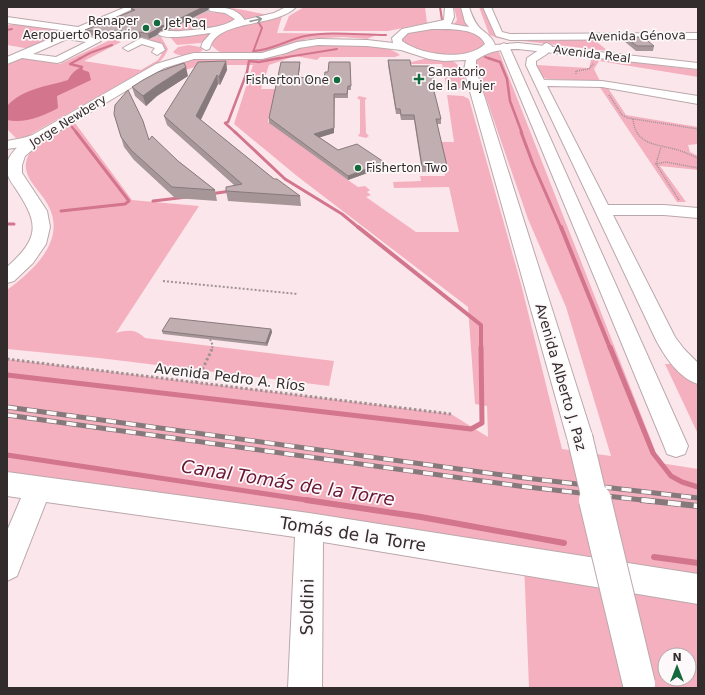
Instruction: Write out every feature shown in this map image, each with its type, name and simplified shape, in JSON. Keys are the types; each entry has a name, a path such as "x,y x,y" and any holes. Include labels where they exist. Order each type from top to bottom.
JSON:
{"main road":[{"path":"399,42 405,31 449,22 451,17 449,7"},
{"path":"465,7 470,22 482,35"},
{"name":"Avenida Real","path":"432,26 462,28 482,35 546,47 698,62"},
{"name":"Avenida Alberto J. Paz","path":"482,35 490,45 478,58 580,438 640,687"},
{"name":"Avenida Real","path":"446,57 478,58 504,41 698,66"},
{"path":"170,49 174,56 262,56 282,52 296,45 307,42 399,42 420,54 446,57 459,62 478,58"},
{"path":"192,56 203,53 203,47 225,56"},
{"name":"Jorge Newbery","path":"160,66 170,49"},
{"name":"Jorge Newbery","path":"7,277 24,262 32,252 39,238 42,225 38,210 11,170 24,149 39,137 160,66 192,56"}],"street":[{"path":"35,54 66,36 81,34 133,7"},
{"path":"170,49 163,33 194,33 232,26 281,14 292,7"},
{"path":"487,7 497,31 504,41 676,446"},
{"path":"203,47 213,37 232,26 239,18 224,10 213,9"},
{"path":"7,20 81,34 96,41 57,60 35,54 17,52 7,61"},
{"name":"Avenida Génova","path":"504,41 520,38 698,36"},
{"path":"128,48 141,41 159,46 160,50 157,52"},
{"path":"546,47 530,62 666,340 676,355 698,376"},
{"path":"540,82 602,84 698,100"},
{"path":"7,145 26,142 39,137"},
{"path":"602,210 693,212"},
{"name":"Tomás de la Torre","path":"7,484 309,526 698,589"},
{"path":"7,566 38,489"},
{"name":"Soldini","path":"305,688 309,526"}],"path":[{"path":"602,84 622,115 633,119 698,129"},
{"path":"633,119 632,126 635,133 643,140 698,158"},
{"path":"656,164 661,147"},
{"path":"656,164 666,162 698,168"},
{"path":"656,164 693,212"},
{"path":"163,281 298,294"},
{"path":"196,383 213,346 210,339"},
{"name":"Avenida Pedro A. Ríos","path":"7,359 450,414"}],"shaded area":[{"path":"209,7 233,8 273,15 242,22 243,16 226,9"},
{"path":"304,7 425,7 427,23 388,31 283,31 289,16"},
{"path":"454,7 461,7 468,27 454,24 457,20"},
{"path":"479,7 484,7 493,32 501,36 592,38 608,51 497,38 488,34"},
{"path":"204,12 227,13 234,16 236,20 230,24 213,29 166,32 173,26"},
{"path":"282,16 277,33 379,34 367,39 343,37 307,39 264,54 226,54 218,51 211,45 214,39 230,29 253,22"},
{"path":"23,24 71,31 30,49 7,45 7,25"},
{"path":"435,28 466,31 478,36 483,40 484,44 479,49 472,52 446,55 423,52 403,43 402,38 409,33 417,30"},
{"path":"222,29 206,38 201,43 177,45 169,36"},
{"path":"156,35 160,35 168,49 162,59 150,69 143,71 26,137 16,138 7,129 7,64 21,58 60,64 112,39 121,42 84,61 141,70 158,60 162,54 159,53 164,51 164,49 147,41"},
{"path":"308,44 369,45 391,50 400,55 395,57 320,57 317,60 295,56 269,65 261,89 276,89 268,122 358,187 365,186 370,190 367,192 371,195 366,197 416,232 459,232 449,187 394,188 393,182 421,181 420,176 445,176 444,171 449,171 447,163 442,163 439,142 454,142 447,95 463,96 469,99 521,284 562,449 611,456 566,307 528,219 475,66 476,59 480,56 499,52 660,463 698,469 698,688 529,688 524,562 7,484 7,359 451,414 488,437 487,406 475,404 468,307 297,176 234,124 253,65 201,65 182,71 160,72 177,63 193,59 255,60 280,56"},
{"path":"189,45 200,47 203,50 188,56 183,56 173,52 178,47"},
{"path":"592,57 698,70 698,77 599,61 594,69 600,81 547,79 542,77 536,65 589,68"},
{"path":"428,58 449,60 457,64 464,77 465,86 458,89 447,90 442,64 403,64"},
{"path":"82,67 83,70 89,72 91,80 57,96 58,108 46,114 26,120 7,120 7,106 20,95 35,89 68,80 74,72"},
{"path":"599,86 608,88 626,115 698,127 698,144 688,145 690,152 698,156 698,170 660,166 686,202 677,202"},
{"path":"359,96 367,98 365,100 366,133 369,136 366,138 358,136 360,133 360,100 357,98"},
{"path":"75,123 132,200 199,206 116,333 131,331 138,333 145,338 334,361 329,386 99,358 7,349 7,290 37,264 45,253 53,230 53,218 48,205 28,176 26,163 28,156 36,146 43,141"},
{"path":"665,364 676,364 698,384 698,434"}],"building":[{"path":"135,7 203,7 167,25 158,26 156,30 148,34 117,30 106,33 85,30 135,10 131,9"},
{"path":"625,37 643,37 654,46 637,46"},
{"path":"388,60 410,60 411,66 430,66 435,83 432,83 441,119 436,119 447,166 422,166 414,115 401,115 400,109 396,109"},
{"path":"226,61 219,77 217,75 196,116 274,179 277,179 300,196 226,191 226,187 242,184 164,116 198,62"},
{"path":"281,62 300,62 298,77 324,80 325,72 328,72 329,62 350,62 351,86 348,86 347,94 334,94 334,128 314,134 338,150 357,144 384,162 348,176 269,118"},
{"path":"184,63 186,67 143,96 132,87 158,72"},
{"path":"128,90 143,121 149,140 152,136 178,161 215,190 172,187 131,150 121,137 114,114 115,105"},
{"path":"170,318 271,329 266,343 162,331"}],"waterway":[{"path":"440,7 442,20"},
{"path":"253,52 262,28 259,23"},
{"path":"7,30 12,29"},
{"path":"254,51 267,49 305,36 335,33 386,35"},
{"path":"79,59 90,53 112,45"},
{"path":"275,59 337,49"},
{"path":"485,57 500,62 507,79 510,101 522,133"},
{"path":"81,58 70,64 82,67"},
{"path":"236,133 225,123 228,122 247,72 249,61 259,62 280,58"},
{"path":"72,127 77,133"},
{"path":"61,211 125,204 129,201 76,132"},
{"path":"235,132 285,179 342,214 359,228"},
{"path":"521,132 533,164 561,228"},
{"path":"210,194 231,191"},
{"path":"153,201 187,197"},
{"path":"7,224 14,224"},
{"path":"358,227 481,325 481,347"},
{"path":"561,227 610,348"},
{"path":"7,375 471,429 482,423 481,347"},
{"path":"610,347 653,453 671,476 682,482 698,487"},
{"name":"Canal Tomás de la Torre","path":"7,455 313,501"},
{"name":"Canal Tomás de la Torre","path":"306,500 421,517 564,543"},
{"name":"Canal Tomás de la Torre","path":"654,557 698,563"}],"tunnel":[{"path":"141,41 208,7"}],"railway":[{"path":"7,407 517,477 698,498"},
{"path":"7,415 519,486 646,500"},
{"path":"646,500 698,506"},
{"path":"646,500 651,501"}],"place":[{"name":"Jet Paq","path":"157,23"},
{"name":"Renaper Aeropuerto Rosario","path":"146,28"},
{"name":"Sanatorio de la Mujer","path":"419,79"},
{"name":"Fisherton One","path":"337,80"},
{"name":"Fisherton Two","path":"358,168"}]}
